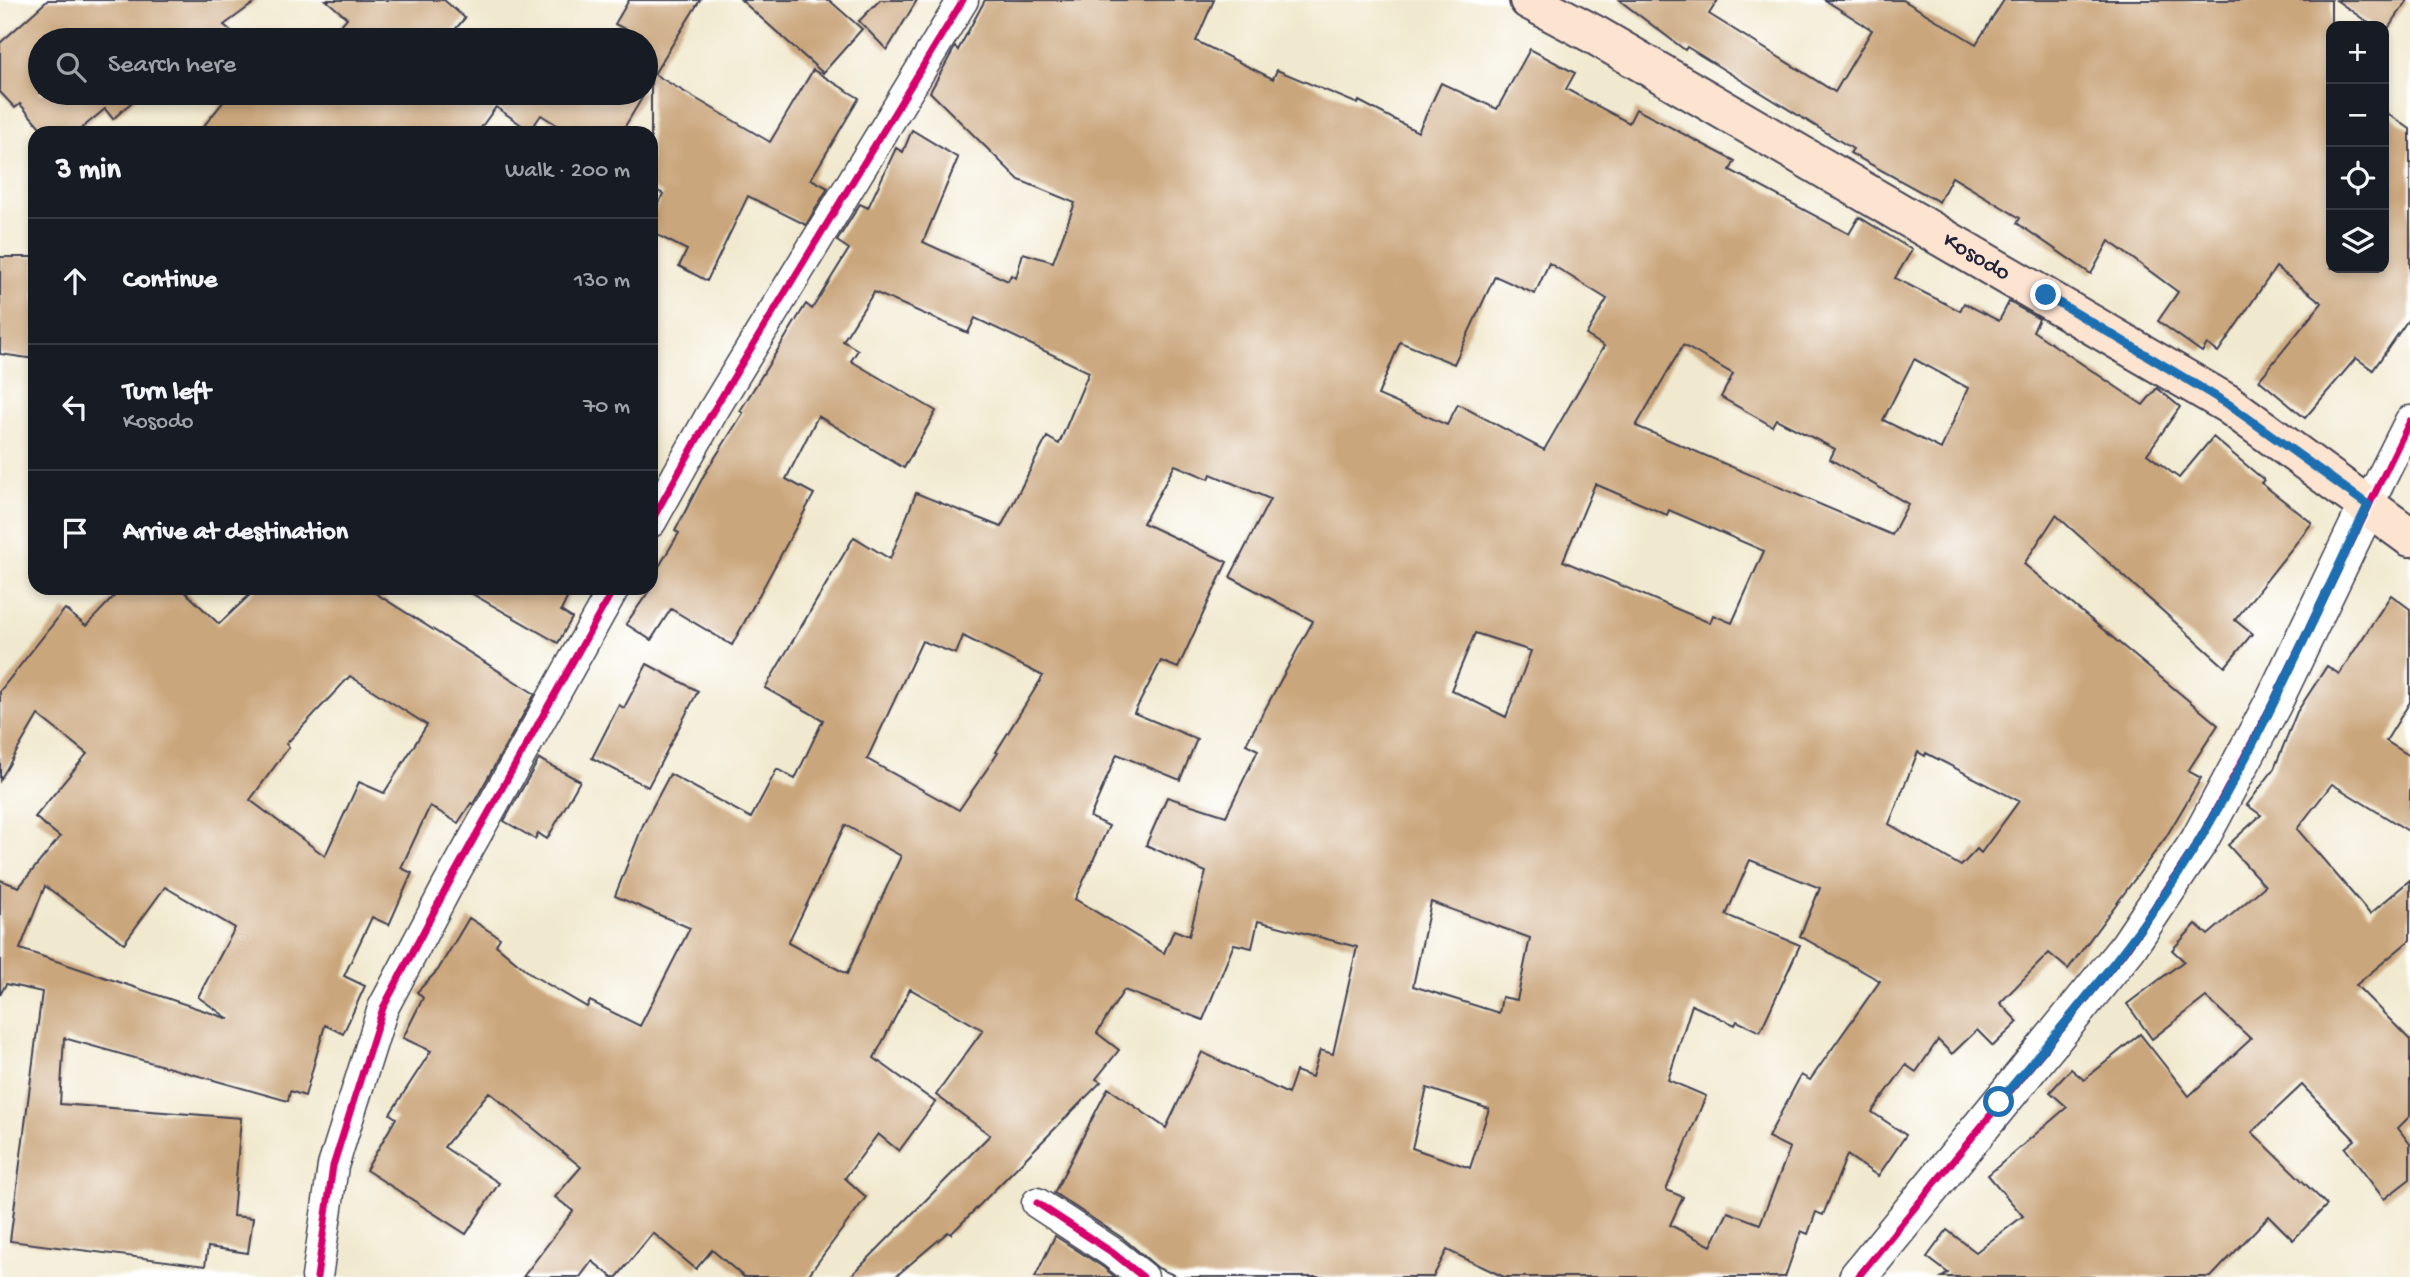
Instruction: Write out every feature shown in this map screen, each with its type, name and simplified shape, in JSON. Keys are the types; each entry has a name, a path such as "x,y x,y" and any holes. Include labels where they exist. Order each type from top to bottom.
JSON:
{"main road":[{"name":"Kosodo","path":"1529,0 1595,35 2046,295 2228,404 2410,537"}],"street":[{"path":"658,509 713,411 963,0"},
{"path":"1858,1277 2128,947 2199,841 2272,705 2410,421"},
{"path":"317,1277 333,1166 383,1008 448,885 610,595"},
{"path":"1037,1203 1113,1253 1143,1277"}],"building":[{"path":"48,0 258,0 224,25 228,28 28,28 28,105 129,105 113,119 105,109 84,126 39,126 20,104 15,108 0,92 0,43"},
{"path":"326,0 444,0 465,18 456,28 338,28 347,18"},
{"path":"629,0 700,0 658,68 658,28 623,28 615,24"},
{"path":"741,0 829,0 862,29 823,73"},
{"path":"880,0 917,0 887,50 859,21"},
{"path":"985,0 1214,0 1196,41 1273,79 1277,70 1358,104 1359,101 1418,132 1441,83 1497,109 1530,49 1575,73 1566,89 1629,123 1636,109 1735,161 1730,170 1849,234 1859,217 1912,250 1895,278 1960,311 1964,303 1999,321 2009,302 2039,319 2033,331 2143,405 2157,388 2180,407 2147,454 2179,478 2213,437 2264,480 2261,483 2312,523 2235,620 2252,634 2225,667 2056,515 2024,564 2218,725 2188,771 2201,778 2166,837 2068,969 2049,953 2000,1003 2018,1022 1993,1046 1977,1030 1952,1054 1938,1040 1916,1072 1906,1065 1872,1112 1906,1135 1878,1176 1847,1155 1823,1215 1816,1212 1808,1234 1801,1231 1785,1277 1504,1277 1447,1250 1433,1277 1178,1277 1158,1268 1124,1239 1054,1193 1108,1088 1166,1128 1202,1052 1288,1094 1296,1071 1312,1077 1320,1050 1333,1054 1357,947 1258,921 1252,948 1234,944 1203,1020 1124,990 1097,1033 1119,1050 1096,1079 1101,1082 951,1234 948,1232 895,1277 850,1277 990,1135 936,1095 983,1030 910,989 874,1058 935,1102 899,1151 878,1134 845,1178 866,1197 807,1277 744,1277 712,1250 696,1269 653,1233 617,1277 612,1277 592,1261 580,1277 523,1277 573,1211 555,1197 581,1167 489,1092 444,1147 499,1183 466,1234 366,1170 396,1118 390,1114 431,1051 403,1038 423,998 417,992 438,970 469,918 500,938 496,945 532,975 587,1007 590,1001 640,1026 690,928 615,896 643,825 670,774 751,818 777,769 795,779 823,720 765,688 854,537 890,559 916,493 1001,527 1047,437 1059,444 1089,372 975,318 968,333 874,292 843,341 858,350 851,361 936,411 904,468 818,416 786,479 814,494 732,645 671,609 651,640 626,624 646,595 658,595 658,568 679,533 675,531 704,475 806,304 812,309 849,249 837,241 860,204 868,208 896,148 903,152 912,130 958,158 923,242 1008,281 1011,275 1016,278 1023,253 1053,262 1075,203 1019,180 930,92 955,47 958,50","holes":["1549,263 1607,299 1586,335 1604,346 1544,450 1458,404 1447,425 1378,395 1400,342 1454,364 1495,276 1535,294","1683,345 1733,374 1721,397 1772,426 1776,419 1835,449 1830,459 1908,504 1892,535 1636,426","1914,359 1968,388 1941,449 1883,420","1175,465 1209,479 1211,474 1270,499 1230,577 1313,621 1246,744 1258,750 1226,816 1167,797 1146,845 1206,872 1189,936 1174,930 1164,953 1075,899 1109,826 1090,817 1117,754 1180,780 1197,739 1134,713 1161,661 1178,668 1227,562 1143,523","1595,484 1667,515 1669,510 1764,551 1732,623 1713,615 1710,623 1563,561","1475,633 1531,651 1506,717 1451,690","963,636 1043,676 996,752 998,753 959,810 867,759 922,641 956,654","1918,752 1925,756 1926,753 2019,801 1981,853 1977,849 1961,866 1889,824","845,825 901,856 847,974 788,943","1750,860 1820,888 1800,936 1880,981 1810,1080 1801,1075 1768,1137 1790,1148 1760,1224 1728,1212 1711,1246 1670,1225 1683,1197 1666,1190 1706,1096 1668,1080 1692,1005 1735,1025 1737,1021 1760,1032 1800,945 1726,915","1431,902 1530,938 1517,1000 1502,997 1499,1013 1413,986","1427,1088 1489,1109 1470,1168 1412,1148"]},
{"path":"1619,0 1718,0 1709,14 1835,92 1872,30 1825,0 1903,0 1976,44 2004,0 2331,0 2331,21 2326,21 2326,273 2389,273 2389,114 2410,129 2410,317 2373,370 2356,358 2305,418 2259,380 2322,303 2276,267 2218,352 2207,344 2202,352 2158,321 2178,292 2109,241 2091,274 2017,223 2020,218 1952,177 1939,202 1850,153 1853,149 1687,47 1685,50"},
{"path":"2336,0 2408,0 2389,27 2389,21 2366,21"},
{"path":"813,70 859,98 811,179 828,188 806,225 748,196 707,281 679,266 687,250 658,236 658,204 663,194 658,191 658,126 651,126 651,105 658,105 658,76 770,142"},
{"path":"221,105 638,105 625,126 559,126 541,115 533,126 523,126 496,107 482,126 204,126"},
{"path":"0,257 28,257 28,358 0,354"},
{"path":"115,595 188,595 219,624 250,595 378,595 535,694 473,804 471,803 458,823 430,806 401,868 412,873 389,925 372,917 344,976 365,986 343,1034 325,1025 305,1096 290,1091 288,1101 64,1038 60,1104 241,1118 233,1216 253,1218 248,1253 208,1247 205,1266 10,1241 42,992 6,984 0,995 0,880 19,887 60,837 35,817 87,754 38,715 0,780 0,691 65,609 86,626","holes":["350,676 427,725 384,793 359,782 325,856 250,800 289,747 286,744","45,886 124,943 165,887 235,928 198,997 229,1019 20,949"]},
{"path":"474,595 569,595 561,611 572,618 558,643"},
{"path":"2391,595 2410,609 2410,702 2386,741 2410,756 2410,832 2332,784 2297,829 2370,914 2410,880 2410,940 2356,985 2410,1040 2410,1116 2398,1128 2410,1144 2410,1179 2384,1199 2345,1148 2355,1140 2302,1085 2252,1132 2327,1205 2293,1240 2269,1216 2211,1277 1942,1277 1948,1273 1927,1257 1947,1230 1976,1252 2023,1216 1988,1175 2067,1107 2050,1092 2071,1069 2084,1080 2140,1034 2189,1096 2251,1039 2206,997 2152,1039 2127,1004 2184,961 2172,950 2196,924 2208,935 2265,886 2228,845 2261,815 2247,805 2274,769 2297,712 2327,666 2339,674"},
{"path":"647,664 698,691 648,787 592,758 619,705 624,708"},
{"path":"539,759 580,781 547,839 538,833 535,839 504,821"},
{"path":"1055,1236 1103,1267 1115,1277 1035,1277"}],"cycle path":[{"path":"658,509 713,411 963,0"},
{"path":"1858,1277 2128,947 2199,841 2272,705 2410,421"},
{"path":"317,1277 333,1166 383,1008 448,885 610,595"},
{"path":"1037,1203 1113,1253 1143,1277"}],"route":[{"path":"1999,1102 2128,947 2199,841 2272,705 2368,505 2228,404 2046,295"}]}
